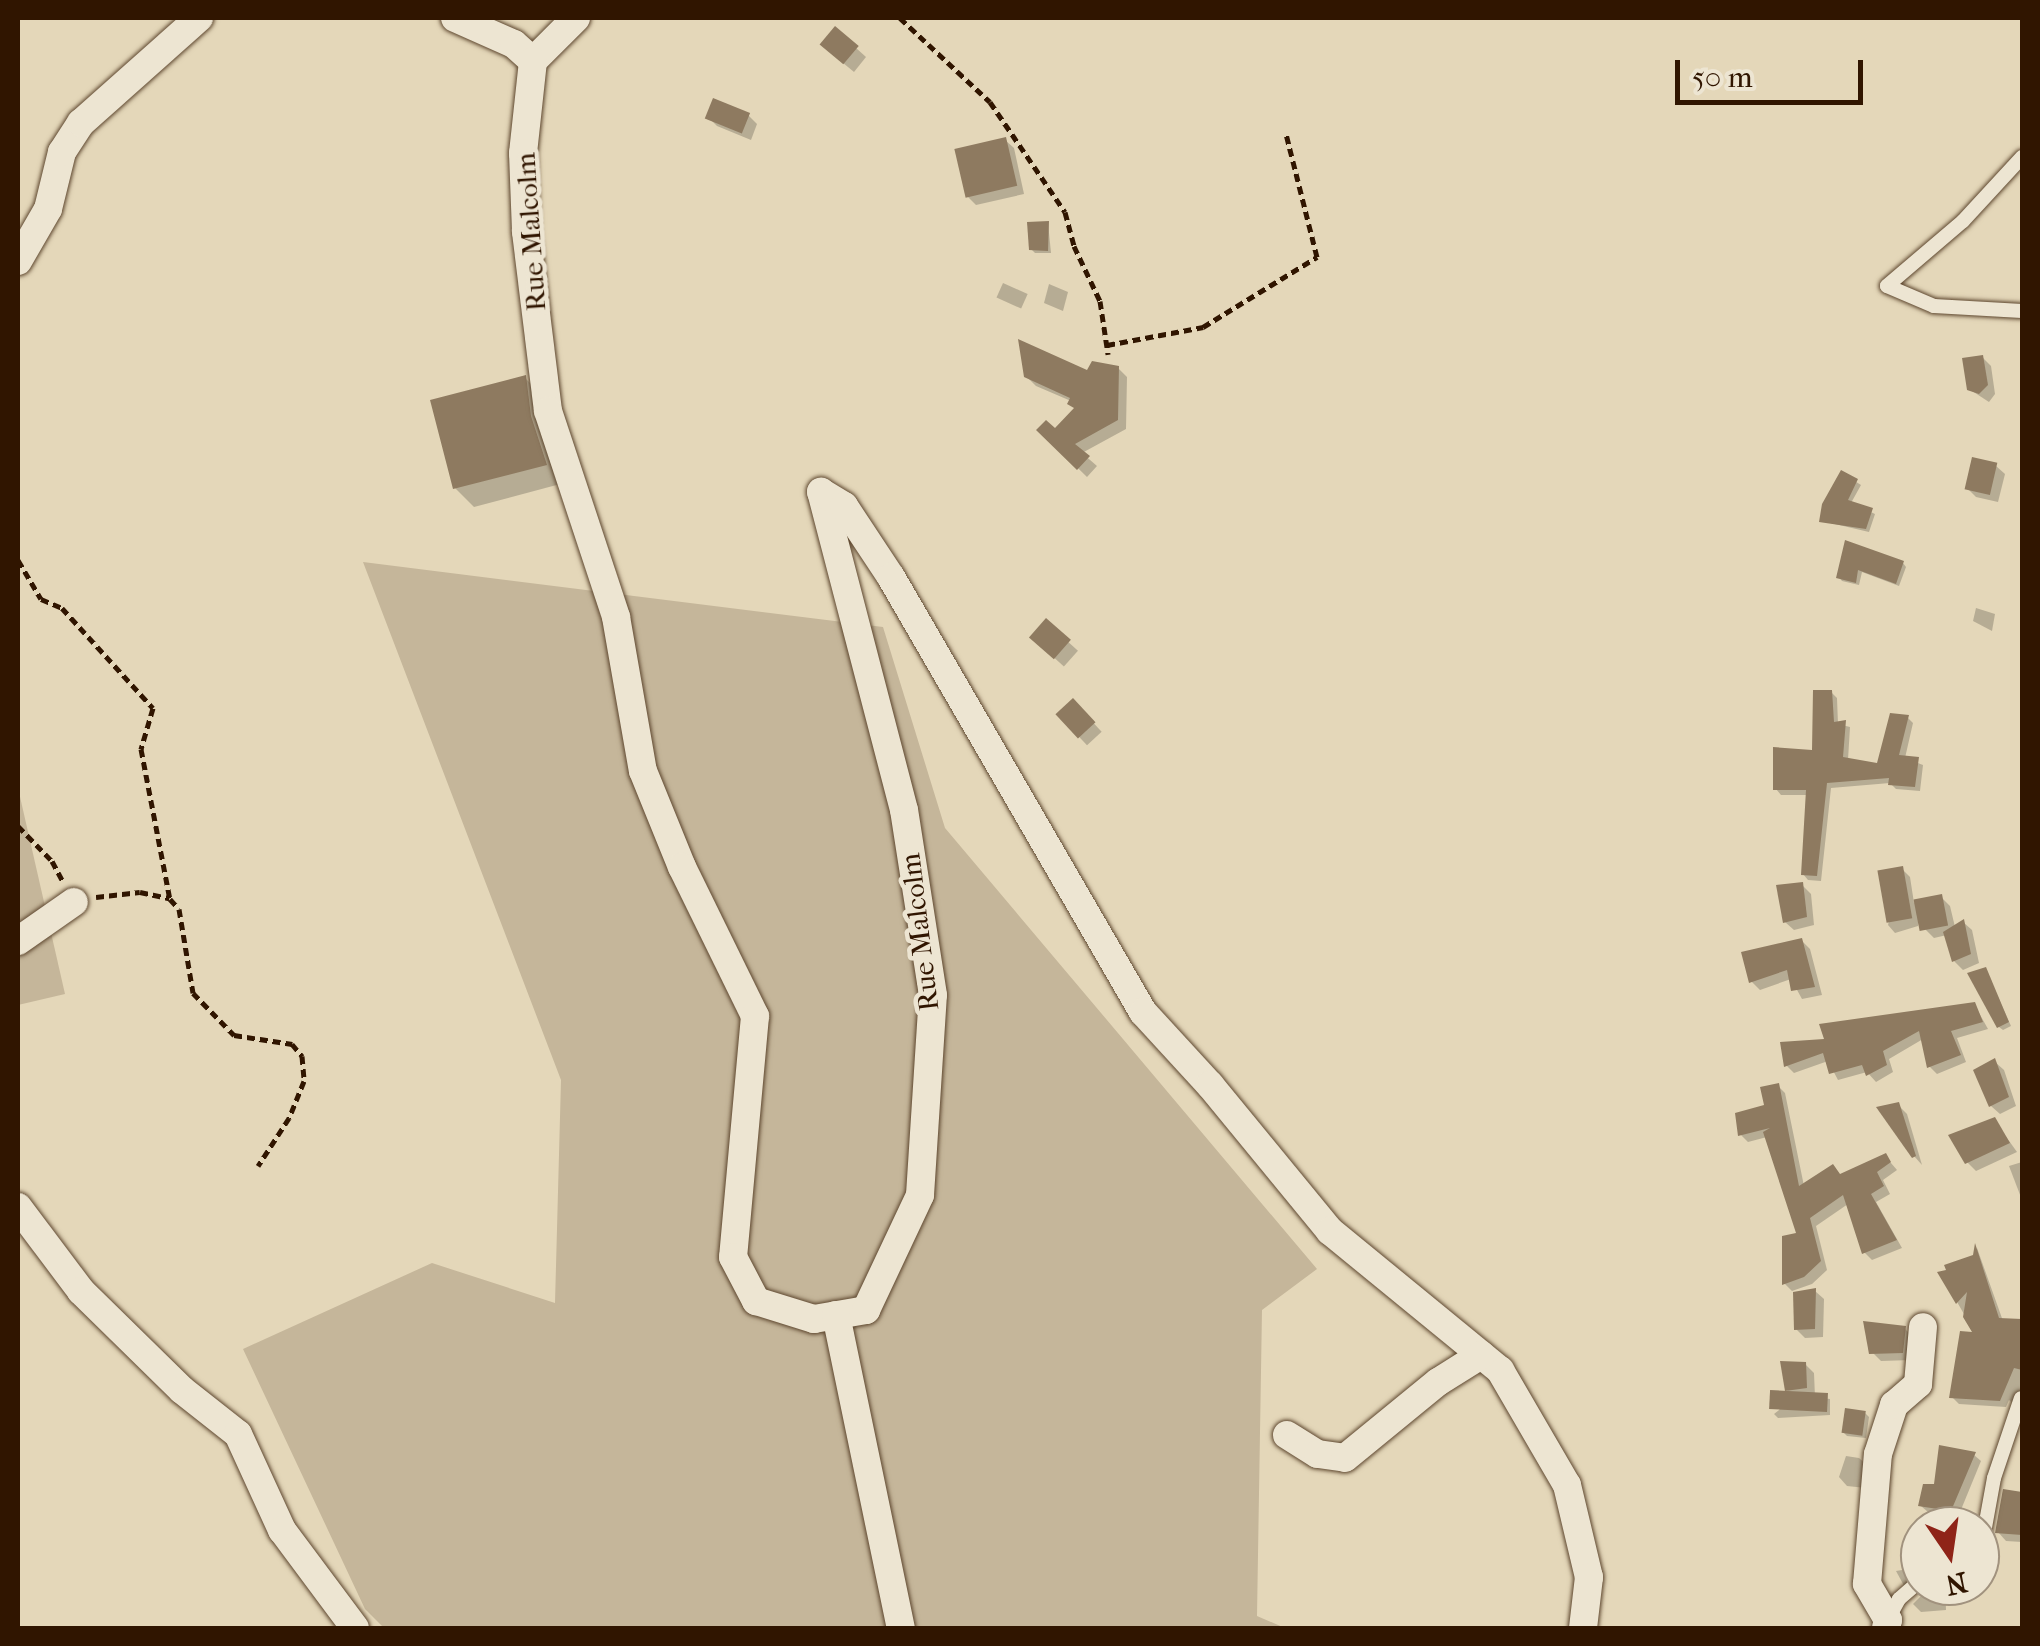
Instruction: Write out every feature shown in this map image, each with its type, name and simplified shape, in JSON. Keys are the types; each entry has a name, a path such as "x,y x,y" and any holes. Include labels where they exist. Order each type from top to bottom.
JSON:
{"street":[{"path":"18,261 48,209 62,152 81,123 200,18"},
{"path":"455,18 514,44 532,61 576,18"},
{"name":"Rue Malcolm","path":"532,61 523,154 524,192 548,411 616,617 643,771 682,868 755,1016 733,1257 756,1300 814,1319 866,1310 920,1195 933,995 904,810 821,492 844,506 892,577 1143,1012 1210,1085 1330,1231 1500,1370 1567,1485 1589,1577 1582,1628"},
{"path":"18,942 74,902"},
{"path":"18,1207 82,1291 182,1390 238,1434 282,1530 355,1628"},
{"path":"836,1315 901,1628"},
{"path":"1887,1624 1868,1584 1878,1454 1894,1405 1918,1384 1924,1327"},
{"path":"1287,1435 1318,1454 1345,1458 1438,1382 1481,1355"}],"lane":[{"path":"2022,157 1963,220 1887,286 1934,306 2022,311"},
{"path":"1989,1506 1994,1478 2021,1398"},
{"path":"1887,1624 1900,1598"}],"path":[{"path":"900,18 990,102 1065,212 1074,246 1100,300 1108,354"},
{"path":"1107,345 1203,327 1317,257 1286,134"},
{"path":"18,560 41,598 62,608 153,708 141,749 170,899 180,909 193,993 234,1034 292,1044 302,1056 304,1081 289,1118 258,1166"}],"shaded area":[{"path":"363,562 883,627 945,828 1317,1269 1262,1310 1257,1616 1285,1628 384,1628 365,1609 243,1349 432,1263 555,1303 561,1080"},
{"path":"18,788 65,994 18,1005"}],"building":[{"path":"835,26 859,46 843,64 820,44"},
{"path":"713,98 750,113 742,133 705,118"},
{"path":"1006,137 1017,186 966,198 954,149"},
{"path":"1049,221 1048,251 1029,250 1027,222"},
{"path":"1018,339 1087,370 1092,361 1119,366 1118,420 1075,444 1090,456 1077,470 1036,430 1046,420 1055,428 1074,408 1067,404 1070,398 1024,377"},
{"path":"1983,355 1988,385 1979,394 1967,390 1962,358"},
{"path":"526,375 531,416 547,465 453,489 430,400"},
{"path":"1972,457 1997,463 1990,495 1965,489"},
{"path":"1841,470 1858,479 1848,500 1873,508 1866,529 1819,522 1822,504"},
{"path":"1845,540 1904,561 1896,584 1858,570 1856,583 1836,578"},
{"path":"1046,618 1071,640 1054,659 1029,638"},
{"path":"1813,690 1832,690 1834,722 1846,720 1843,757 1877,763 1890,713 1909,715 1899,755 1919,757 1915,787 1888,785 1889,778 1827,783 1817,876 1801,875 1806,790 1773,790 1773,747 1812,750"},
{"path":"1073,698 1096,722 1078,739 1055,714"},
{"path":"1903,866 1912,918 1887,923 1877,871"},
{"path":"1803,882 1807,917 1783,923 1776,885"},
{"path":"1942,894 1948,925 1920,931 1914,900"},
{"path":"1964,919 1971,954 1952,962 1943,932"},
{"path":"1802,938 1815,987 1791,991 1787,970 1749,983 1741,952"},
{"path":"1986,967 2009,1022 1997,1028 1967,973"},
{"path":"1975,1002 1983,1022 1951,1031 1961,1055 1927,1068 1919,1031 1883,1051 1887,1065 1866,1076 1862,1065 1829,1074 1823,1053 1784,1067 1780,1042 1824,1039 1819,1024"},
{"path":"1995,1058 2009,1097 1989,1107 1973,1070"},
{"path":"1779,1083 1799,1186 1833,1164 1840,1174 1886,1153 1891,1162 1877,1172 1884,1186 1871,1194 1897,1240 1862,1254 1843,1195 1810,1218 1821,1261 1804,1277 1782,1285 1782,1236 1796,1233 1763,1132 1770,1128 1738,1136 1735,1113 1764,1105 1760,1087"},
{"path":"1899,1102 1916,1156 1912,1158 1876,1107"},
{"path":"1995,1117 2010,1143 1965,1164 1948,1135"},
{"path":"1975,1243 1999,1318 2022,1319 2022,1370 2014,1368 2000,1401 1949,1398 1960,1331 1972,1332 1963,1317 1967,1292 1956,1304 1937,1272 1946,1270 1944,1265 1973,1255"},
{"path":"1816,1288 1815,1329 1794,1330 1793,1292"},
{"path":"1863,1321 1906,1326 1903,1353 1869,1354"},
{"path":"1780,1361 1806,1362 1807,1388 1785,1391"},
{"path":"1770,1390 1828,1393 1827,1412 1769,1409"},
{"path":"1845,1408 1866,1411 1862,1436 1842,1433"},
{"path":"1939,1445 1976,1452 1953,1506 1918,1506 1923,1484 1934,1484"},
{"path":"2003,1489 2022,1492 2022,1535 2000,1533"}]}
